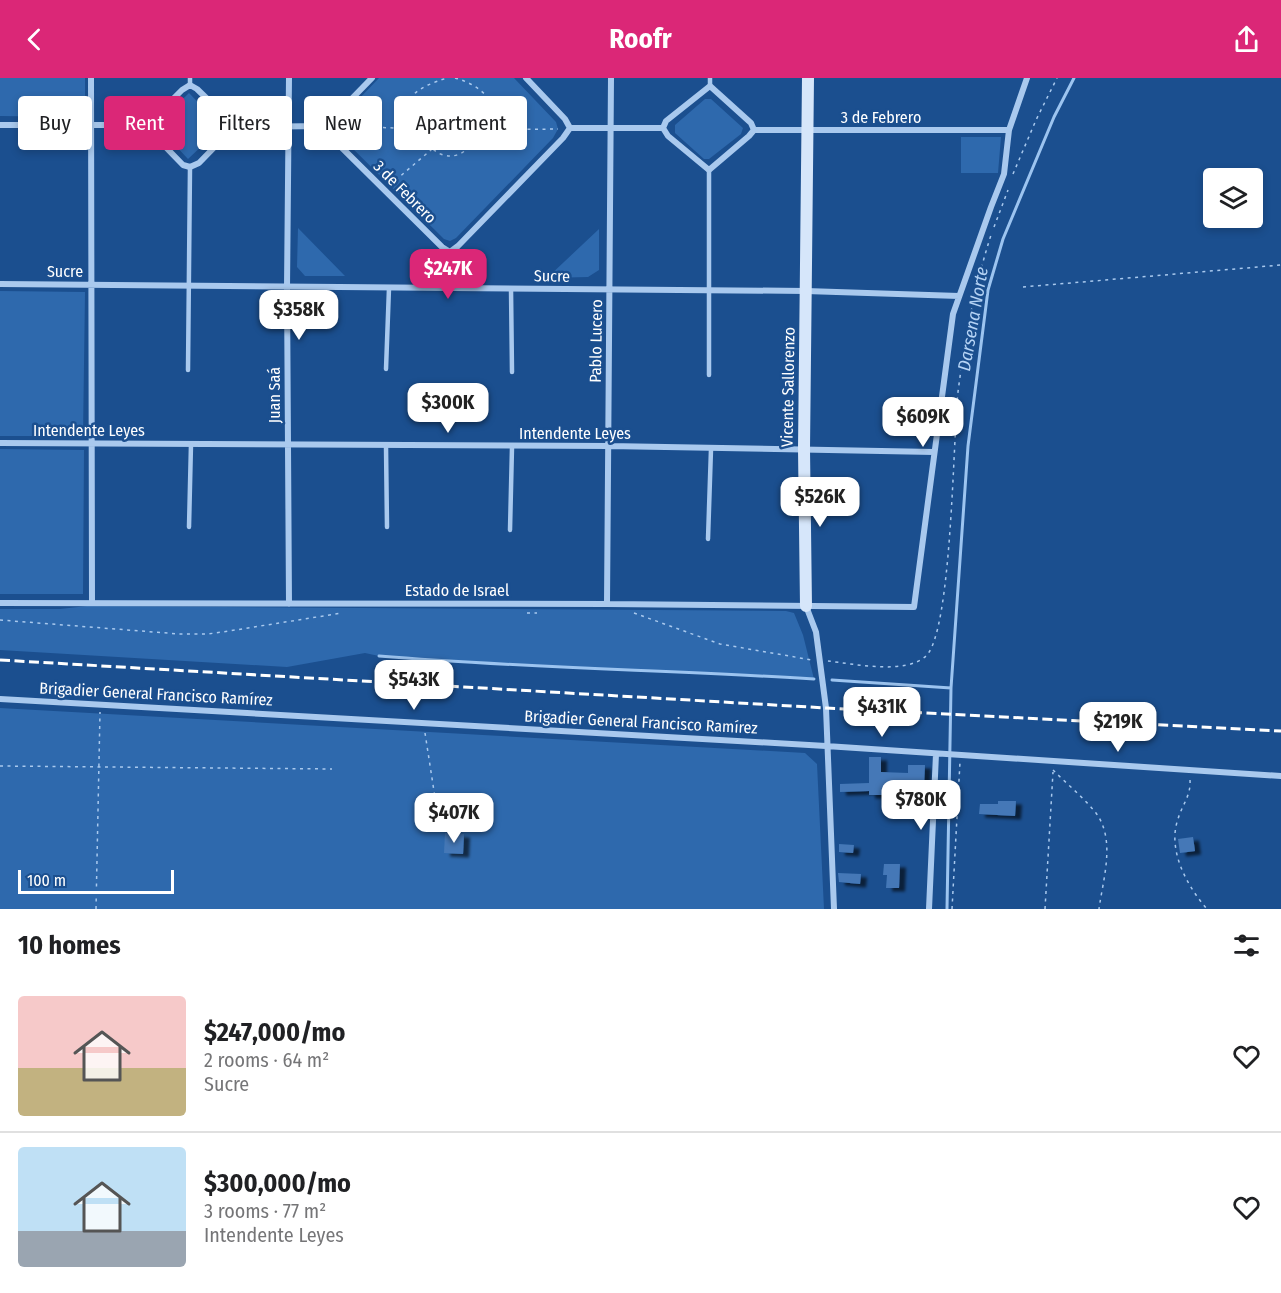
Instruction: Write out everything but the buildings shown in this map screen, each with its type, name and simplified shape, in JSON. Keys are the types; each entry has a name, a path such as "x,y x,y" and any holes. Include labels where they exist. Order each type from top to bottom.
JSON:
{"street":[{"path":"91,78 91,96"},
{"name":"Juan Saá","path":"289,78 289,96"},
{"path":"354,96 372,78"},
{"path":"526,78 565,119 570,128"},
{"name":"Pablo Lucero","path":"607,604 611,78"},
{"name":"Vicente Sallorenzo","path":"808,78 804,450 806,606 816,632 826,708 834,909"},
{"path":"934,452 953,314 1004,174 1009,130 1028,78"},
{"path":"176,96 190,81 204,96"},
{"path":"710,82 751,123 754,130 709,170 668,136 663,128 666,121 710,82"},
{"path":"0,125 18,125"},
{"path":"570,128 663,128"},
{"path":"449,288 450,252 474,230 570,128"},
{"name":"3 de Febrero","path":"754,130 1009,130"},
{"path":"91,150 92,602"},
{"path":"168,150 183,165 190,167 198,163 211,150"},
{"name":"Juan Saá","path":"289,604 287,288 290,150"},
{"name":"3 de Febrero","path":"344,150 442,247 450,252"},
{"name":"Sucre","path":"0,284 806,291 959,296"},
{"name":"Intendente Leyes","path":"0,443 609,446 934,452"},
{"name":"Estado de Israel","path":"0,603 914,607 934,452"},
{"name":"Brigadier General Francisco Ramírez","path":"0,699 826,746 1281,776"},
{"path":"929,909 936,754"}],"lane":[{"path":"188,370 190,167"},
{"path":"709,170 709,375"},
{"path":"386,369 389,288"},
{"path":"511,289 512,372"},
{"path":"189,527 191,444"},
{"path":"386,446 387,527"},
{"path":"510,530 512,447"},
{"path":"708,539 711,449"}],"path":[{"path":"411,96 423,86 447,78"},
{"path":"455,78 467,81 487,96"},
{"path":"1012,176 1056,78"},
{"path":"527,130 558,129"},
{"path":"390,186 430,150"},
{"path":"436,150 446,156 461,154 465,150"},
{"path":"633,612 720,644 821,661 866,666 907,665 927,655 933,646 939,627 948,558 958,395 965,340 982,264 1009,186"},
{"path":"1023,287 1281,265"},
{"path":"0,620 179,634 208,634 348,612"},
{"path":"522,613 544,613"},
{"path":"96,909 100,705"},
{"path":"423,723 440,830"},
{"path":"952,909 961,756"},
{"path":"0,766 332,770"},
{"path":"1045,909 1053,770 1097,814 1104,829 1107,845 1099,909"},
{"path":"1189,770 1190,787 1186,804 1178,819 1174,838 1175,853 1200,901 1207,909"}],"shaded area":[{"path":"0,78 85,78 85,96 18,96 18,116 0,116"},
{"path":"379,78 514,78 556,122 558,129 553,138 456,238 450,241 444,239 354,150 382,150 382,96 362,96"},
{"path":"189,93 197,101 198,150 188,159 180,150 185,150 185,97"},
{"path":"705,99 711,99 743,128 741,134 709,159 704,159 675,133 675,125"},
{"path":"961,137 1001,137 998,173 961,173"},
{"path":"298,228 345,276 305,276 297,267"},
{"path":"599,229 599,270 588,277 547,278"},
{"path":"0,291 85,292 83,436 0,436"},
{"path":"0,449 84,450 83,594 0,594"},
{"path":"87,606 786,611 794,613 803,635 814,679 487,663 379,656 365,653 287,667 0,650 0,609 60,609"},
{"path":"0,708 805,753 817,764 824,909 0,909"}],"waterway":[{"name":"Darsena Norte","path":"947,909 951,688 968,446 988,290 1003,239 1054,117 1074,78"},
{"path":"379,656 814,679"},
{"path":"832,680 951,688"}],"railway":[{"path":"0,660 826,708 1281,731"}]}
